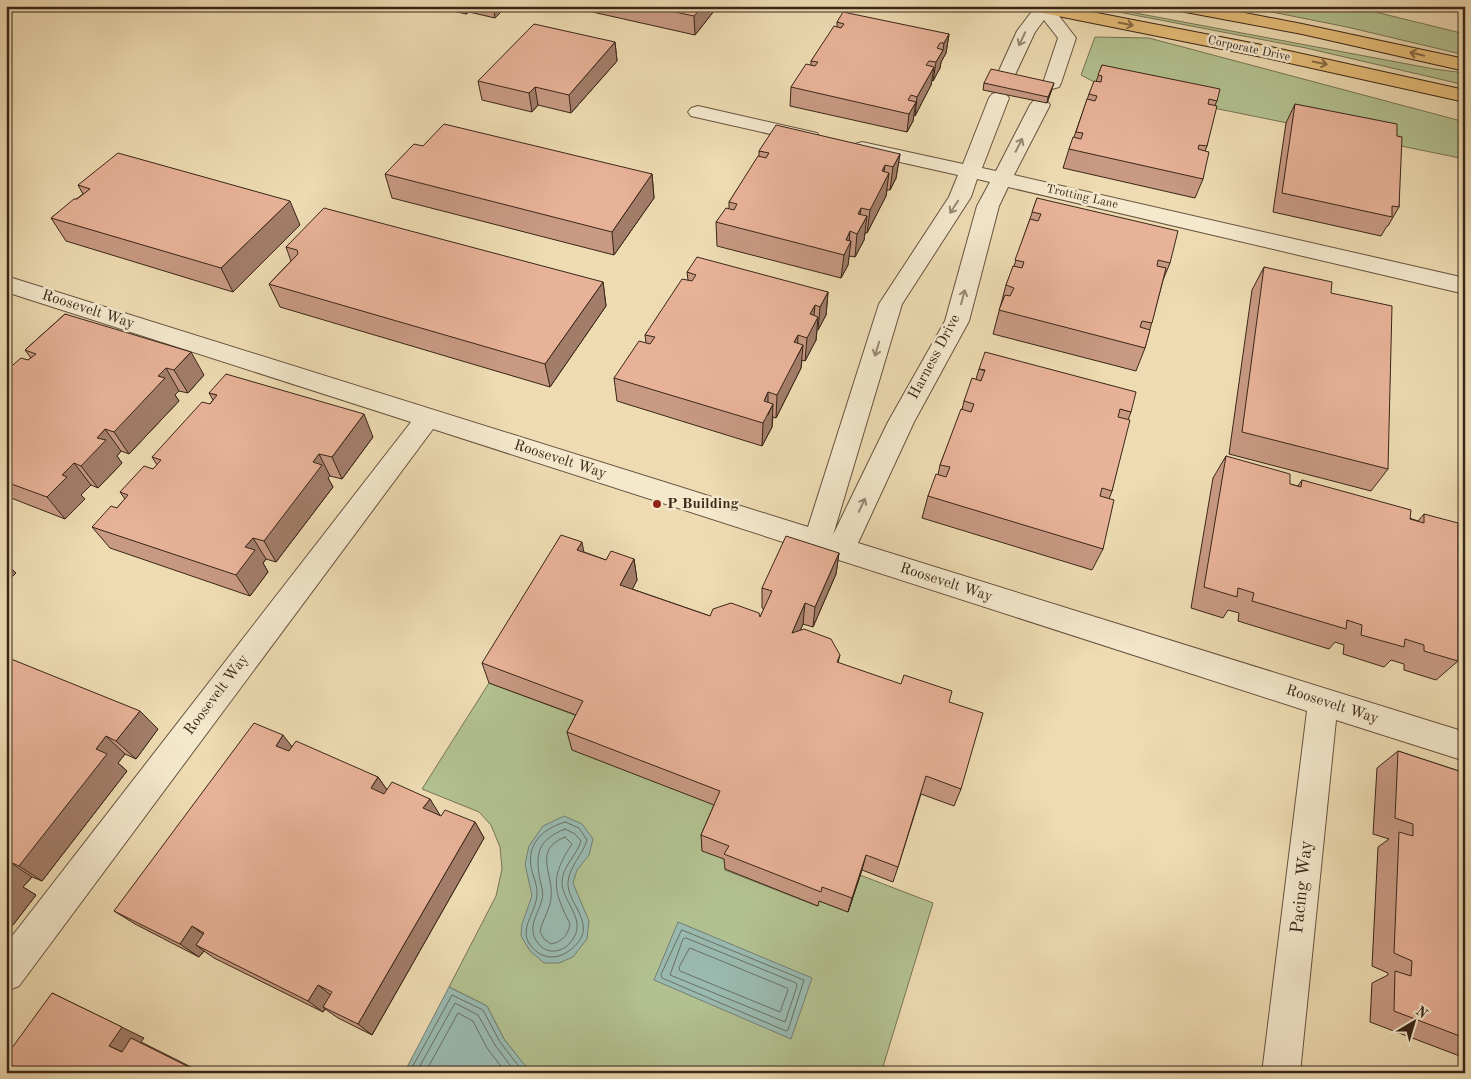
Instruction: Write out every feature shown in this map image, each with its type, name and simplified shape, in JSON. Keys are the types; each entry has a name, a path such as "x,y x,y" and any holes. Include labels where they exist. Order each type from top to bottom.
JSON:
{"main road":[{"name":"Corporate Drive","path":"1180,6 1302,29 1465,65"},
{"name":"Corporate Drive","path":"1041,7 1276,54 1465,96"}],"street":[{"path":"1006,75 1026,31 1041,7 1067,38 1052,83"},
{"name":"Harness Drive","path":"829,545 957,322 988,206 1036,113 996,105 970,172"},
{"name":"Trotting Lane","path":"698,112 1002,179 1465,286"},
{"path":"829,545 891,304 960,197 970,172"},
{"name":"Roosevelt Way","path":"6,284 1465,747"},
{"name":"Roosevelt Way","path":"6,972 428,418"},
{"name":"Pacing Way","path":"1281,1073 1323,702"}],"green space":[{"path":"1242,6 1351,6 1465,34 1465,55 1347,27"},
{"path":"1114,9 1434,69 1465,73 1465,85 1306,48 1113,11"},
{"path":"1095,37 1149,38 1465,122 1465,159 1100,85 1081,75"},
{"path":"489,683 588,720 721,808 729,861 725,870 817,906 819,901 848,912 860,875 933,903 881,1073 531,1073 504,1039 487,1006 449,987 496,896 502,869 500,847 491,825 479,812 422,789"}],"water":[{"path":"564,816 582,824 593,839 589,855 577,870 573,883 589,921 587,939 573,957 559,963 544,963 530,951 521,936 522,924 532,896 525,864 529,846 543,826"},
{"path":"678,922 812,978 791,1039 654,980"},
{"path":"449,987 487,1006 504,1039 531,1073 404,1073"}],"building":[{"path":"647,6 703,6 694,16"},
{"path":"843,12 949,34 944,43 940,43 937,48 943,50 936,62 929,61 926,65 934,67 917,97 911,95 908,100 916,102 909,114 791,87 806,64 815,66 818,62 811,61 834,26 841,28 844,24 837,22"},
{"path":"534,24 615,42 569,95 535,87 529,93 478,81"},
{"path":"1102,65 1220,89 1217,101 1209,99 1208,104 1217,106 1207,146 1199,145 1198,149 1209,152 1203,179 1069,149 1073,137 1081,139 1083,133 1076,132 1087,99 1095,101 1097,96 1089,94 1094,81 1101,82 1102,76 1098,75"},
{"path":"991,69 1054,83 1048,97 984,83"},
{"path":"1295,104 1397,124 1397,136 1402,137 1399,207 1392,206 1392,217 1282,193"},
{"path":"444,124 652,174 612,232 385,174 414,144 423,146"},
{"path":"776,125 900,154 893,167 885,165 882,171 889,173 870,210 861,208 858,214 867,216 857,234 850,231 846,240 851,241 844,255 716,222 726,208 734,210 737,204 729,202 758,156 766,158 769,153 759,151"},
{"path":"118,153 290,201 221,268 51,218 74,199 77,199 90,189 78,185"},
{"path":"1037,198 1178,231 1170,263 1158,260 1157,266 1166,268 1152,323 1142,321 1140,327 1150,330 1145,348 999,310 1005,295 1010,296 1014,288 1006,285 1013,266 1022,268 1024,262 1015,260 1030,219 1038,221 1041,214 1032,212"},
{"path":"324,208 603,282 545,364 269,284 298,254 297,250 286,247"},
{"path":"697,257 828,292 820,307 815,305 810,314 818,317 807,338 798,335 794,342 803,345 777,395 768,392 764,401 773,404 763,423 614,378 639,341 650,344 655,337 645,335 682,279 692,281 696,275 687,272"},
{"path":"1264,267 1332,282 1331,293 1392,306 1388,469 1242,432"},
{"path":"65,314 191,352 174,370 166,368 158,376 165,378 114,432 105,429 97,438 106,440 81,466 74,463 62,475 67,477 47,497 6,482 6,371 21,358 28,360 36,354 25,350"},
{"path":"985,352 1136,392 1131,412 1120,409 1118,417 1130,420 1112,491 1102,488 1100,496 1114,500 1103,549 928,496 936,474 946,477 950,467 940,465 961,409 971,412 974,404 964,401 972,378 981,381 985,370 979,369"},
{"path":"226,374 364,414 332,457 319,454 313,462 322,465 264,541 253,538 245,547 255,550 236,575 92,527 111,506 117,508 128,495 120,492 144,466 153,469 161,460 152,457 202,402 210,404 217,395 209,393"},
{"path":"1226,456 1290,474 1290,484 1301,487 1302,480 1411,510 1410,519 1424,523 1424,514 1458,523 1458,661 1424,651 1424,645 1405,639 1404,647 1361,635 1362,625 1347,620 1346,629 1252,601 1254,593 1238,588 1237,597 1204,587"},
{"path":"561,535 582,542 577,550 606,560 611,551 634,559 620,585 710,616 713,609 731,603 759,613 760,617 772,591 762,588 786,536 839,553 815,607 805,603 792,633 804,629 831,639 840,655 837,662 901,684 904,675 952,691 949,702 983,713 961,789 926,776 898,867 866,855 852,898 822,887 821,892 724,854 729,846 701,835 720,791 567,732 583,701 482,663"},
{"path":"6,657 140,711 116,741 106,736 96,749 107,754 19,866 8,861 6,863"},
{"path":"254,723 283,735 276,746 289,751 296,741 378,777 371,788 384,794 392,782 430,799 423,808 441,816 445,810 475,822 358,1024 323,1007 332,992 318,985 308,1001 196,945 204,933 192,926 180,944 114,911"},
{"path":"1398,751 1465,773 1465,1038 1394,1011 1395,971 1411,976 1412,961 1394,953 1399,832 1413,836 1413,824 1395,818"},
{"path":"6,878 12,881 6,888"},
{"path":"52,993 122,1027 109,1046 122,1052 131,1038 201,1073 6,1073 6,1056"}],"place":[{"name":"P Building","path":"657,504"}]}
